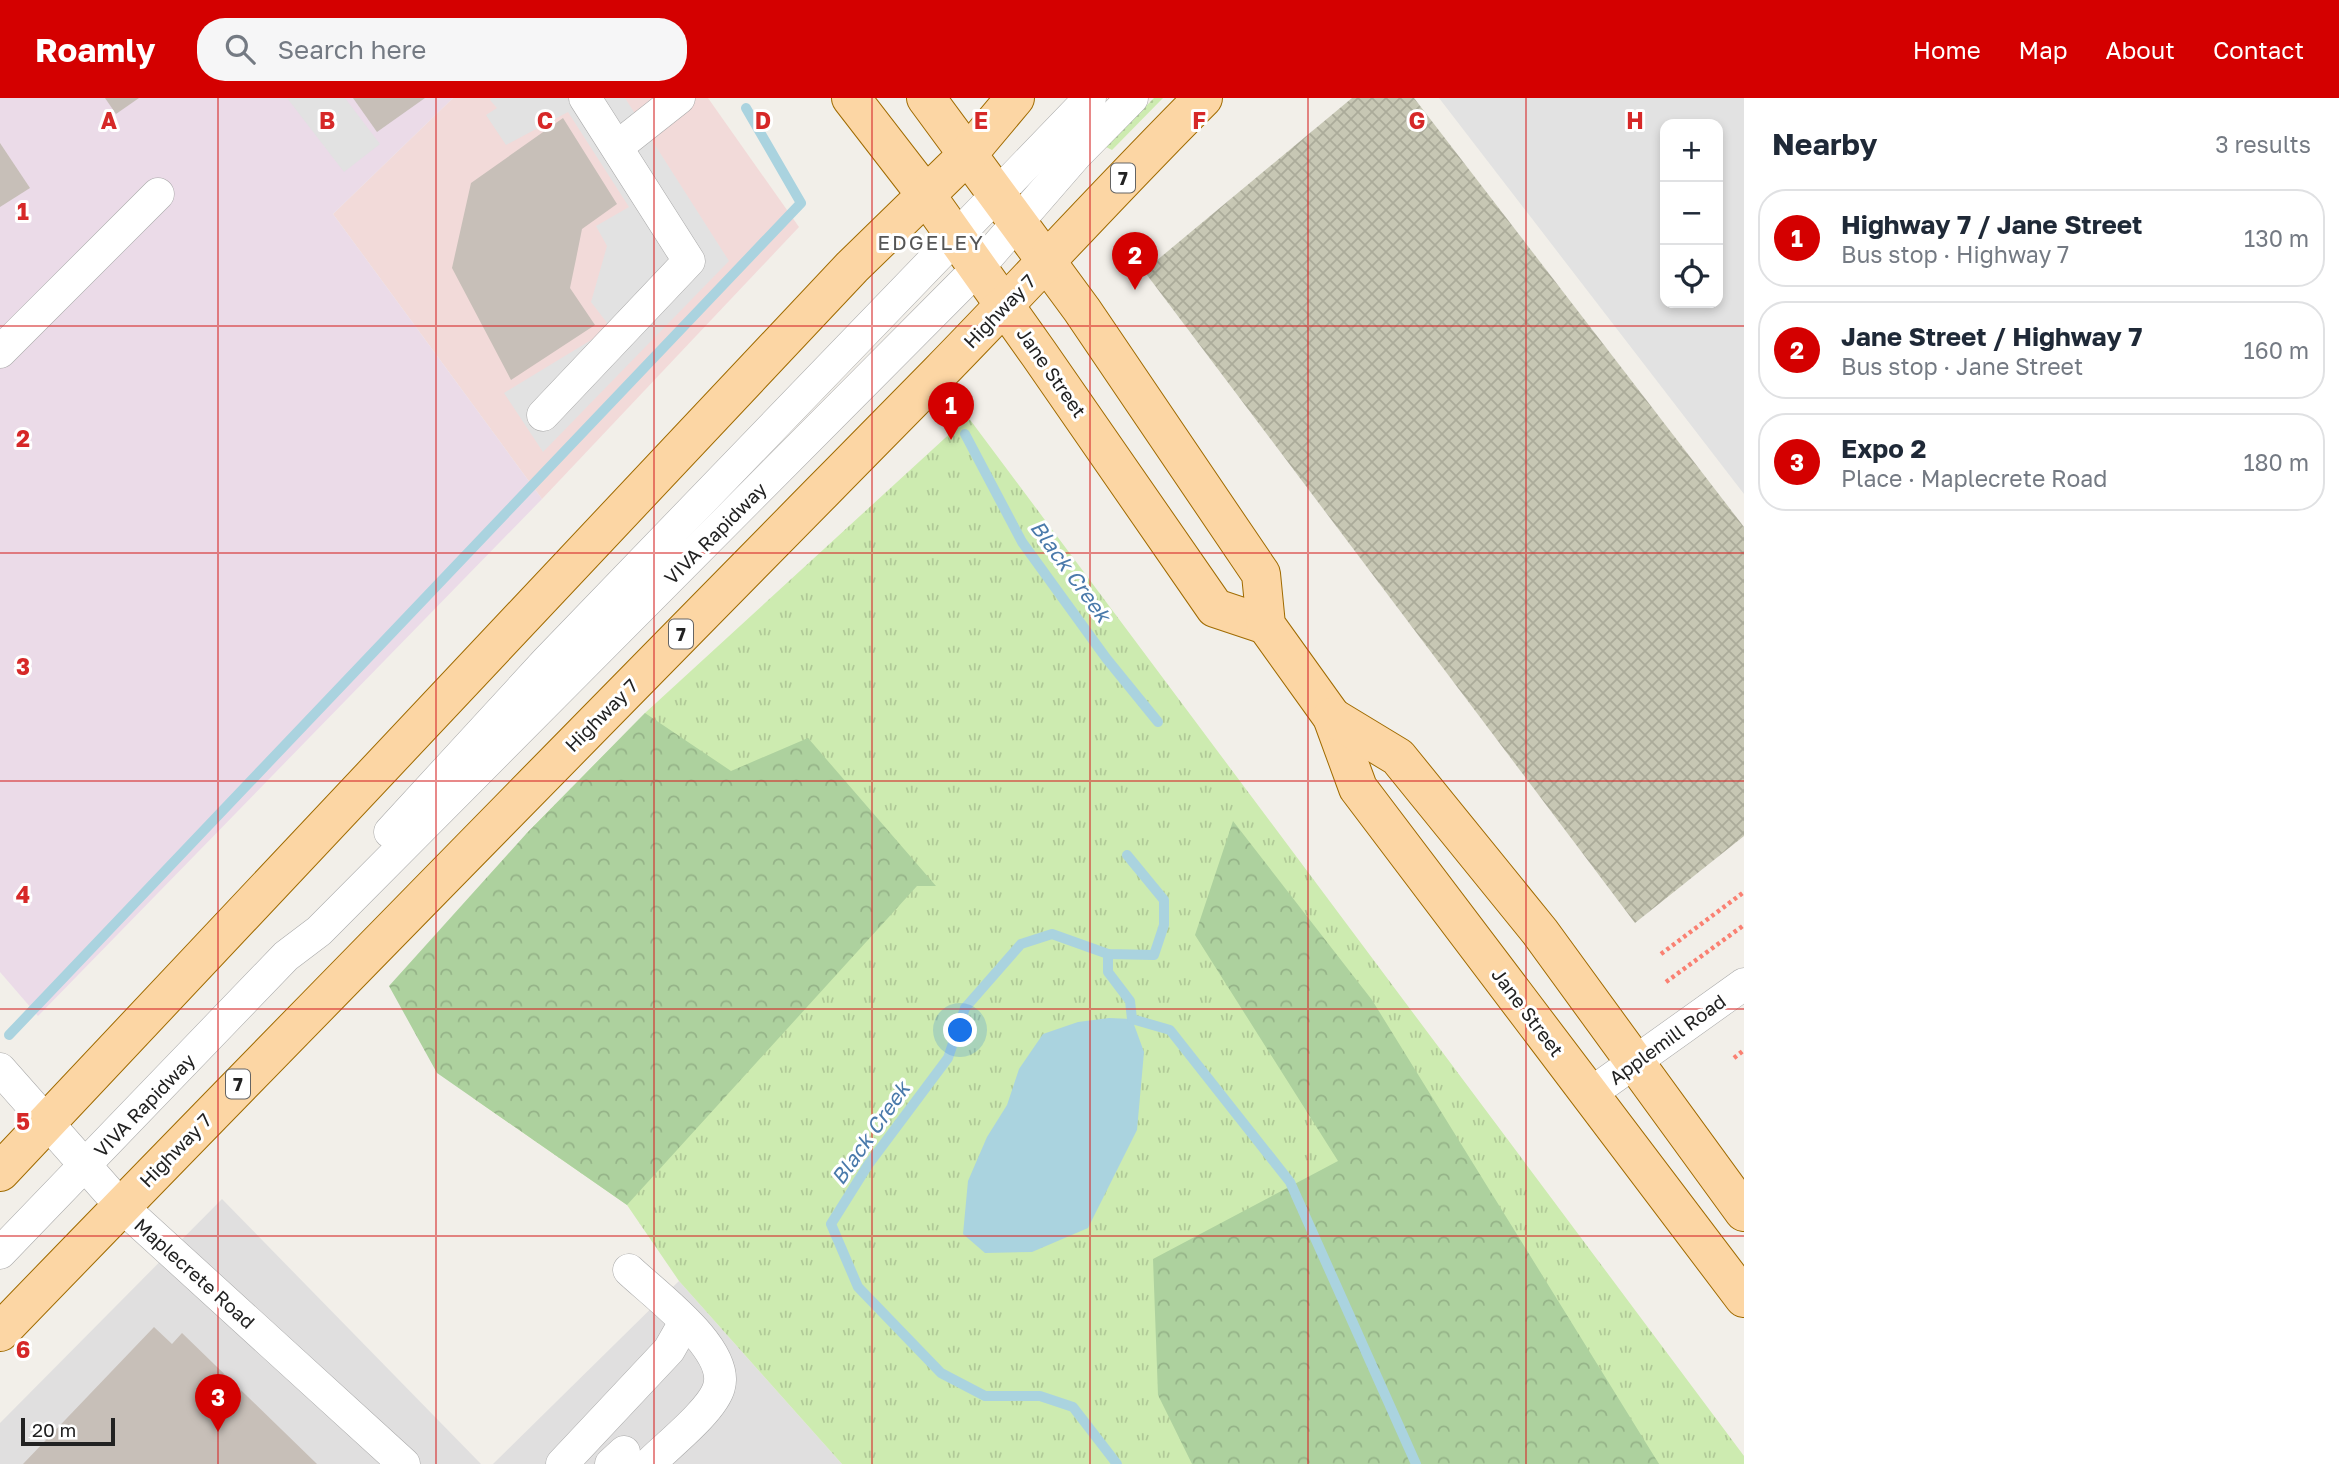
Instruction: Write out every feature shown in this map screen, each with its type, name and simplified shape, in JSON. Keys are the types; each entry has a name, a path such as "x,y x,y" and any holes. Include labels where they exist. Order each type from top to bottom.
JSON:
{"main road":[{"name":"Jane Street","path":"851,98 956,237 1214,608 1266,625 1332,717 1358,788 1744,1298"},
{"path":"926,98 1047,261 1261,574 1266,625"},
{"path":"0,1172 842,277 968,154 1015,98"},
{"name":"Highway 7","path":"0,1332 247,1074 1004,305 1109,191 1203,98"},
{"name":"Jane Street","path":"1332,717 1398,757 1540,932 1744,1212"}],"street":[{"path":"543,415 689,261 585,98"},
{"path":"617,147 679,98"},
{"name":"VIVA Rapidway","path":"0,1253 286,956 319,931 978,268 1008,207 1090,98"},
{"name":"VIVA Rapidway","path":"286,956 306,923 547,661 956,237 1008,207 1076,155 1132,98"},
{"path":"0,352 158,194"},
{"name":"Applemill Road","path":"1590,1094 1744,984"},
{"name":"Maplecrete Road","path":"0,1069 121,1206 404,1464"},
{"path":"628,1460 707,1406 719,1387 719,1366 710,1350 685,1322 629,1270"},
{"path":"563,1464 669,1349 685,1322"}],"path":[{"path":"1661,954 1744,892"},
{"path":"1666,982 1744,925"},
{"path":"1734,1058 1744,1051"}],"shaded area":[{"path":"0,98 453,98 333,214 542,499 38,1016 0,972"},
{"path":"287,98 345,98 380,144 344,172"},
{"path":"453,98 708,98 799,227 542,499 333,214"},
{"path":"625,98 729,261 543,452 504,393 611,328 591,302 607,246 596,226 629,207 568,112 506,145 486,115 497,108 490,100"},
{"path":"1352,98 1414,98 1744,527 1744,836 1635,923 1144,271"},
{"path":"1439,98 1744,98 1744,494"},
{"path":"222,1199 481,1464 0,1464 0,1423"},
{"path":"679,1281 842,1464 493,1464"}],"green space":[{"path":"1154,98 1163,98 1112,150 1106,147"},
{"path":"968,417 1744,1456 1744,1464 842,1464 679,1281 627,1205 473,1098 526,834 645,713"},
{"path":"645,713 731,771 808,738 936,886 917,886 627,1205 437,1073 389,986 526,834"},
{"path":"1233,821 1372,1000 1659,1464 1192,1464 1158,1395 1153,1259 1338,1161 1195,935"}],"water":[{"path":"1109,1018 1132,1019 1144,1052 1137,1130 1088,1228 1032,1252 985,1253 963,1234 968,1181 987,1137 1007,1105 1019,1069 1043,1034 1078,1022"}],"building":[{"path":"105,98 139,98 116,114"},
{"path":"353,98 425,98 377,132"},
{"path":"563,118 617,204 582,229 570,288 595,325 511,380 452,268 471,183"},
{"path":"0,143 30,188 0,207"},
{"path":"154,1327 172,1344 182,1333 317,1464 23,1464"}],"waterway":[{"path":"9,1035 801,203 746,108"},
{"name":"Black Creek","path":"965,434 1022,542 1106,658 1158,722"},
{"name":"Black Creek","path":"1117,1464 1073,1407 1040,1396 985,1396 941,1373 858,1287 831,1224 868,1165 948,1058 965,1008 1021,944 1052,934 1108,954 1154,955 1164,925 1164,900 1127,855"},
{"path":"1108,954 1108,972 1130,1001 1132,1019 1170,1030 1290,1182 1416,1464"}],"place":[{"name":"Jane Street / Highway 7","path":"1135,290"},
{"name":"Highway 7 / Jane Street","path":"951,440"},
{"name":"Expo 2","path":"218,1432"}],"district":[{"name":"EDGELEY","path":"931,242"}]}
